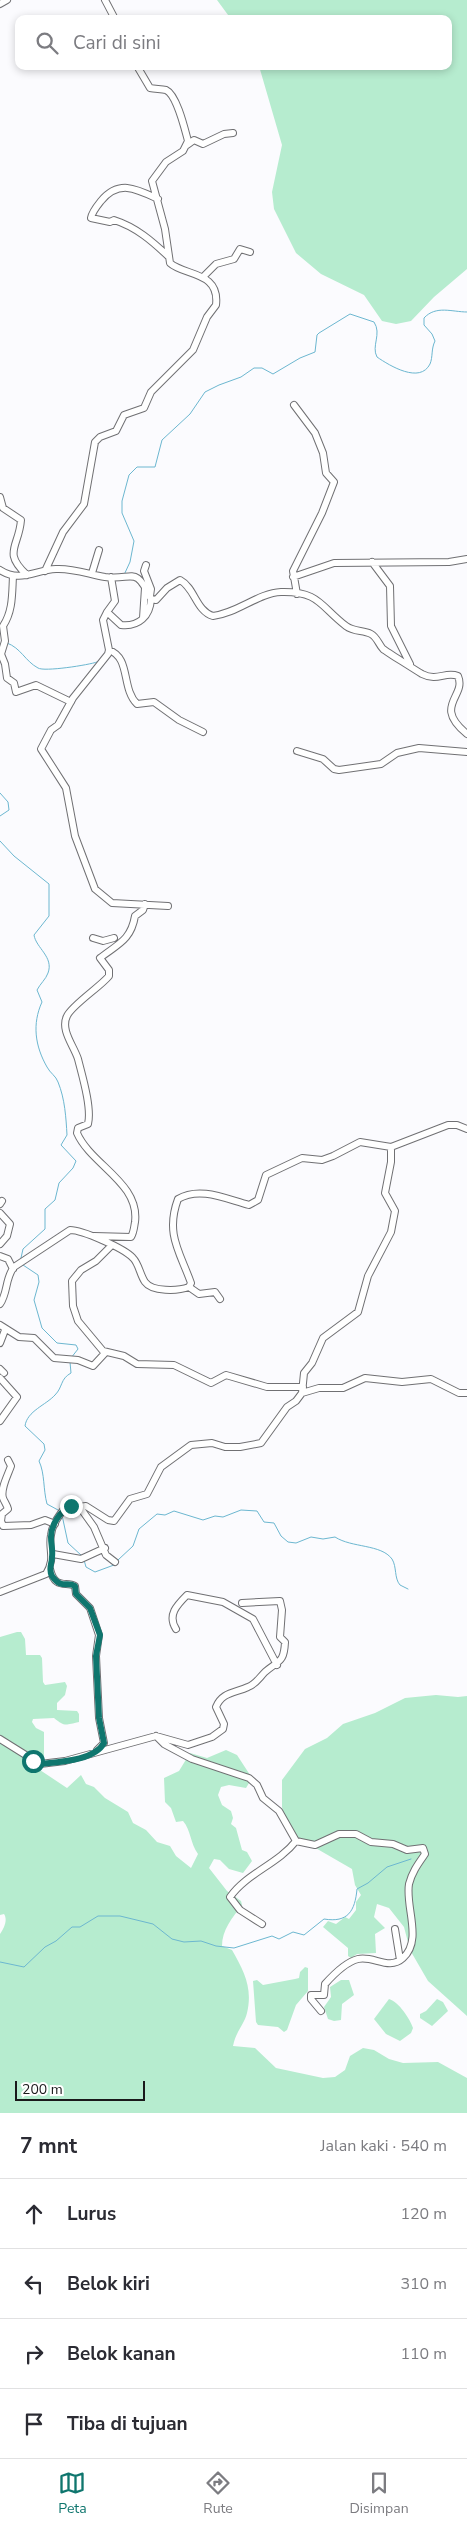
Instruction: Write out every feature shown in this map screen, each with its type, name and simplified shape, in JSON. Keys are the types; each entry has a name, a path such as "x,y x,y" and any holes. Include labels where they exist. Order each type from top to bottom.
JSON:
{"street":[{"path":"0,4 7,0"},
{"path":"105,0 113,15"},
{"path":"139,70 150,88 166,91 171,95 185,129 187,145"},
{"path":"45,571 63,532 84,504 96,442 100,437 115,431 124,415 144,408 151,392 193,350 207,317 216,305 215,294 203,277 173,266 169,257 158,199 152,181 166,162 183,151 193,140 203,144 233,132"},
{"path":"158,199 129,186 121,186 108,193 91,218 110,222 114,220 127,224 150,239 169,257"},
{"path":"203,277 216,264 234,259 240,249 250,252"},
{"path":"294,405 315,433 323,453 326,473 334,482 322,513 293,571 298,594"},
{"path":"0,497 3,508 21,520 15,543 14,559 15,564 27,576"},
{"path":"92,573 99,550"},
{"path":"293,578 327,564 449,562 467,559"},
{"path":"372,562 390,586 391,626 410,665"},
{"path":"107,612 121,625 134,624 145,618 150,611 151,589 144,571 146,565"},
{"path":"0,570 13,576 27,576 59,569 111,577 134,576 142,582 150,598"},
{"path":"13,576 11,606 8,619 3,626 5,641 1,654 7,678 14,683 16,692 36,685 71,702"},
{"path":"111,577 115,601 107,612 103,624 109,650 71,702 59,724 51,730 42,750 66,788 75,836 93,886 112,903 168,906"},
{"path":"150,598 159,599 167,588 182,580 202,609 213,616 230,613 270,594 298,594 315,597 347,627 372,634 386,651 431,678 453,674 458,676 460,688 452,708 452,717 456,724 467,734"},
{"path":"143,618 146,588"},
{"path":"109,650 116,653 121,661 127,680 128,693 136,703 154,702 179,720 203,732"},
{"path":"297,751 323,759 334,769 339,770 381,764 397,753 419,748 467,752"},
{"path":"90,1236 131,1237 136,1213 128,1191 91,1154 77,1132 78,1128 88,1124 89,1112 78,1058 66,1032 65,1023 70,1011 109,976 109,970 100,959 128,936 134,928 135,916 144,910 146,904"},
{"path":"93,938 103,941 114,938"},
{"path":"103,941 106,954"},
{"path":"0,1304 13,1269 70,1230 90,1236 134,1258 145,1282 152,1288 182,1289 188,1287 191,1283 173,1239 173,1225 178,1200 194,1192 250,1205 258,1200 266,1175 302,1158 322,1160 345,1152 360,1142 391,1147 448,1125 458,1125 467,1129"},
{"path":"112,1748 104,1740 99,1718 96,1656 100,1635 90,1608 76,1594 75,1586 60,1584 53,1577 50,1569 52,1554 50,1536 55,1524 64,1509 78,1506 86,1506 108,1520 114,1520 130,1498 146,1494 156,1474 172,1458 198,1443 240,1447 261,1442 287,1407 296,1401 302,1390 304,1373 312,1363 323,1338 358,1312 368,1276 391,1232 394,1211 386,1193 391,1162 391,1147"},
{"path":"0,1213 10,1224 7,1236 0,1244"},
{"path":"111,1246 96,1261 76,1275 72,1287 76,1318 106,1352 124,1356 137,1364 174,1365 211,1382 226,1375 267,1387 302,1390 343,1388 357,1380 372,1378 402,1382 431,1378 458,1393 467,1393"},
{"path":"0,1256 8,1259 13,1269"},
{"path":"188,1287 199,1294 215,1292 220,1299"},
{"path":"0,1343 3,1327 19,1337 34,1338 58,1359 78,1360 93,1366 106,1352"},
{"path":"0,1421 17,1397 1,1373"},
{"path":"8,1460 11,1466 8,1479 4,1483 2,1495 8,1509 2,1514 1,1521 3,1526 31,1525 45,1520 55,1524"},
{"path":"78,1506 104,1548 106,1555 115,1562"},
{"path":"52,1554 81,1560 104,1548"},
{"path":"0,1592 36,1576 46,1574 50,1569"},
{"path":"176,1629 172,1617 174,1610 187,1595 223,1602 253,1619 277,1666"},
{"path":"0,1739 40,1764 65,1761 156,1736 188,1745 212,1737 223,1729 224,1724 216,1707 222,1698 254,1684 264,1673 277,1666 282,1660 285,1647 285,1642 280,1637 282,1610 280,1601 242,1603"},
{"path":"156,1736 164,1744 192,1759 249,1778 256,1785 263,1798 279,1811 296,1841 315,1845 339,1834 356,1834 371,1842 393,1844 407,1850 423,1848 425,1854 414,1870 409,1886 408,1902 413,1926 412,1944 400,1960 389,1964 361,1958 344,1967 324,1984 326,1992 324,1995 311,1995 311,1999 321,2011"},
{"path":"92,1754 101,1748 104,1740"},
{"path":"262,1924 240,1910 230,1897 255,1873 276,1860 296,1841"},
{"path":"395,1929 400,1960"}],"green space":[{"path":"217,0 467,0 467,269 434,297 411,321 396,324 382,321 364,295 321,274 296,253 274,209 272,192 282,145 260,70 452,70 452,15 228,15"},
{"path":"21,1632 25,1639 26,1655 40,1655 42,1658 43,1682 45,1685 65,1682 67,1686 65,1695 57,1703 57,1710 77,1711 79,1714 79,1722 68,1724 63,1724 54,1718 33,1719 32,1722 36,1728 44,1732 44,1756 40,1770 67,1788 81,1775 86,1784 94,1787 105,1798 128,1812 133,1823 146,1830 157,1842 170,1846 176,1856 191,1868 198,1854 186,1825 183,1821 176,1822 171,1808 165,1802 164,1778 179,1771 190,1753 207,1758 226,1750 237,1755 252,1778 246,1788 229,1785 221,1787 218,1795 222,1805 231,1811 233,1818 231,1824 236,1828 242,1850 247,1852 252,1861 243,1873 229,1869 220,1860 214,1859 209,1868 227,1891 241,1901 242,1905 231,1919 222,1940 222,1946 232,1950 244,1973 249,1996 247,2013 233,2046 255,2048 276,2068 323,2078 335,2077 345,2070 350,2056 363,2048 374,2050 389,2059 403,2063 438,2062 467,2078 467,2113 0,2113 0,1934 6,1919 4,1914 0,1915 0,1637"},
{"path":"436,1695 467,1696 467,2016 428,1981 410,1950 404,1927 389,1908 377,1904 374,1917 385,1928 375,1934 376,1953 357,1954 351,1958 348,1956 348,1948 323,1927 328,1921 336,1924 345,1917 349,1919 356,1910 356,1902 361,1895 355,1885 352,1869 300,1839 287,1828 282,1807 282,1780 305,1749 327,1738 343,1724 375,1713 405,1698"},
{"path":"305,1967 308,1968 308,1991 296,2005 287,2030 284,2032 278,2027 258,2025 256,2022 253,1981 257,1980 263,1985 299,1978 300,1972"},
{"path":"341,1980 349,1980 354,1995 342,2004 341,2020 334,2021 328,2019 324,2007 331,1997 330,1987"},
{"path":"389,1999 404,2011 413,2028 411,2033 400,2041 386,2034 374,2019"},
{"path":"437,1999 443,2002 448,2011 432,2026 420,2018 420,2014 426,2011"}],"waterway":[{"path":"124,575 130,562 134,541 122,513 122,501 129,475 137,467 155,467 162,440 190,414 205,392 241,377 254,368 262,368 273,374 300,358 315,352 317,335 350,314 374,322 377,331 375,349 377,357 389,365 412,373 419,373 430,364 435,341 424,325 424,318 439,310 467,312"},
{"path":"7,643 16,648 38,668 42,669 67,668 97,662"},
{"path":"0,793 8,802 9,810 0,816"},
{"path":"0,841 14,856 49,884 49,916 34,935 35,940 49,962 47,975 37,990 42,1002 37,1018 36,1035 43,1059 57,1080 62,1095 67,1135 61,1145 76,1161 73,1168 59,1183 55,1200 45,1209 45,1229 23,1249 21,1258"},
{"path":"23,1265 38,1275 39,1282 34,1300 42,1328 57,1343 76,1345 78,1349 71,1358"},
{"path":"58,1510 47,1504 39,1461 45,1450 44,1444 25,1426 29,1416 55,1395 63,1380 71,1373 70,1362"},
{"path":"118,1560 133,1546 139,1529 157,1514 165,1515 174,1511 203,1520 215,1516 223,1517 241,1510 257,1511 264,1522 274,1523 281,1536 288,1542 296,1543 311,1537 323,1539 335,1537 350,1543 374,1548 387,1554 395,1565 398,1582 408,1589"},
{"path":"62,1515 68,1543 82,1556"},
{"path":"84,1560 86,1567 95,1572 114,1565"},
{"path":"0,1962 24,1967 45,1947 56,1941 72,1927 80,1927 98,1916 120,1916 153,1924 172,1939 184,1942 201,1941 216,1946 234,1948 272,1936 279,1939 293,1932 304,1935 324,1919 339,1919 349,1914 354,1904 357,1889 368,1883 387,1867 411,1859"}],"route":[{"path":"33,1761 40,1764 65,1761 92,1754 101,1748 104,1743 99,1718 100,1688 96,1656 100,1635 97,1624 90,1608 77,1596 75,1586 72,1584 65,1586 60,1584 50,1572 53,1552 50,1536 54,1525 64,1509 71,1506"}]}
